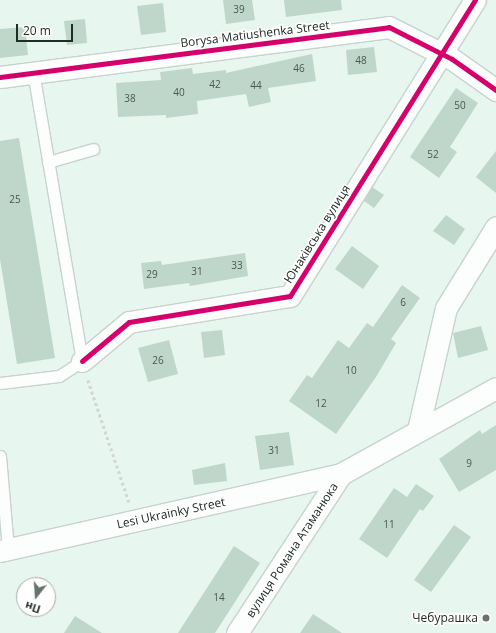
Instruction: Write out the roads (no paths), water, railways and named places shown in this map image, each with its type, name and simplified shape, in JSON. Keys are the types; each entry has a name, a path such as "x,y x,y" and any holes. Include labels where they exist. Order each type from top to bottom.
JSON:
{"street":[{"name":"Юнаківська вулиця","path":"82,361 129,322 290,296 443,55 475,0"},
{"name":"Borysa Matiushenka Street","path":"0,77 389,27 443,55 496,90"},
{"path":"418,430 446,308 496,227"},
{"name":"вулиця Романа Атаманюка","path":"237,633 341,474 496,388"},
{"name":"Lesi Ukrainky Street","path":"4,550 341,474"}],"lane":[{"path":"0,383 59,376 82,361 33,72"},
{"path":"48,162 93,149"},
{"path":"0,456 4,550"}],"place":[{"name":"Чебурашка","path":"486,618"}]}
